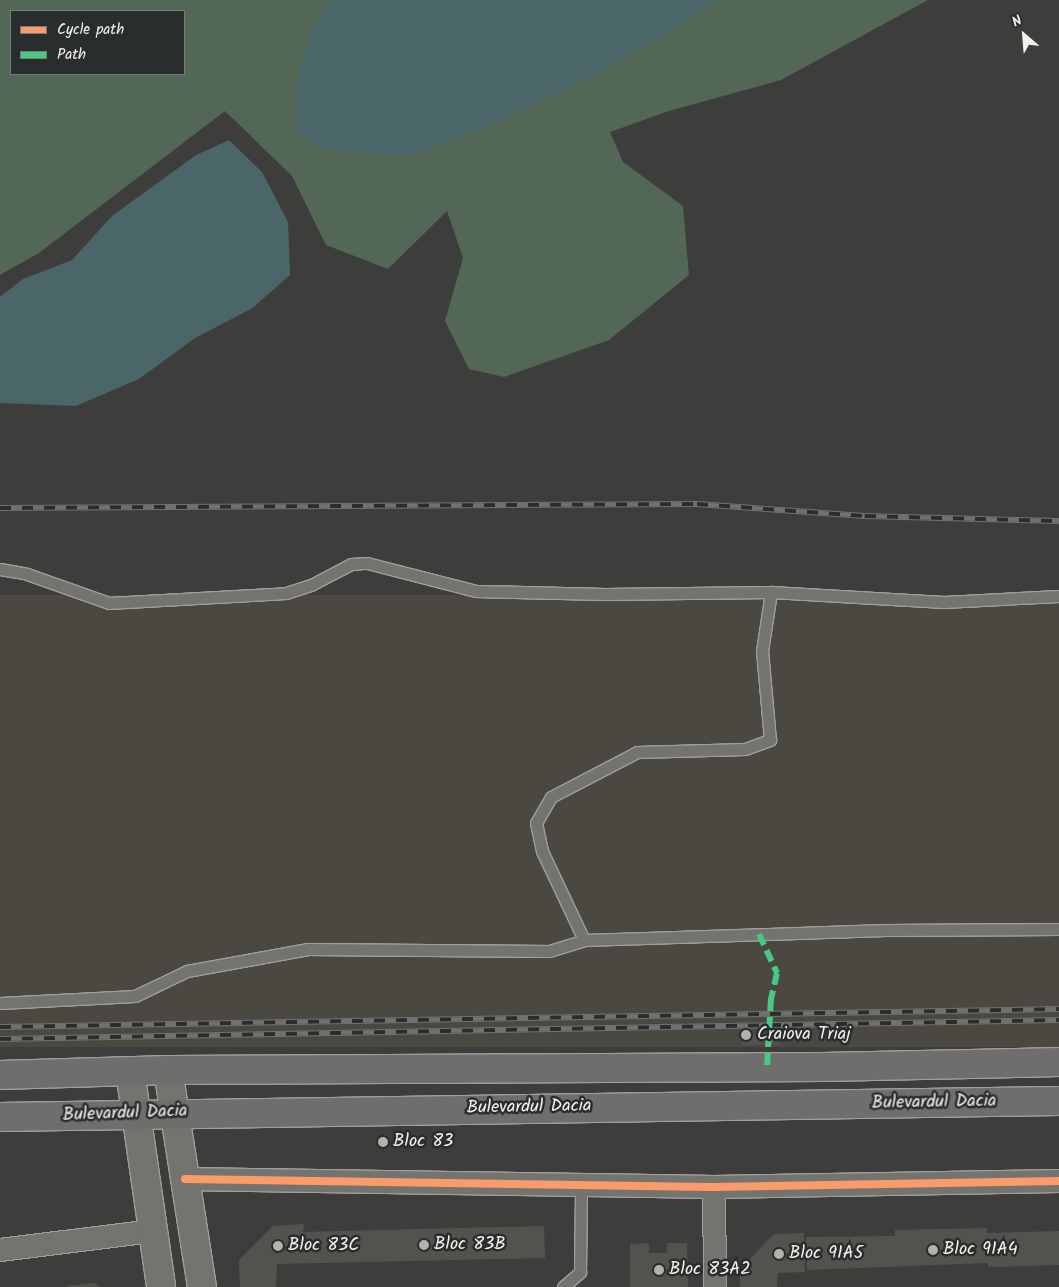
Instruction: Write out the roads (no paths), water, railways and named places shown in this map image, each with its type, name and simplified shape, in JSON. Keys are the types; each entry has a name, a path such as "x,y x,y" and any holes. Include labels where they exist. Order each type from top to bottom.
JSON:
{"main road":[{"path":"0,1075 168,1070 814,1067 1059,1062"},
{"path":"168,1070 173,1113 202,1287"},
{"path":"130,1071 161,1287"},
{"name":"Bulevardul Dacia","path":"0,1117 173,1113 1059,1102"}],"street":[{"path":"185,1179 714,1187 1059,1181"},
{"path":"714,1187 715,1287"},
{"path":"0,1250 153,1232"}],"lane":[{"path":"0,569 27,574 109,603 286,593 311,585 351,564 367,563 476,591 604,594 772,592 944,602 1059,596"},
{"path":"584,940 542,851 536,823 551,797 637,752 745,749 770,740 762,651 772,592"},
{"path":"0,1003 135,996 187,971 308,949 549,951 584,940 885,930 1059,929"},
{"path":"564,1287 580,1272 581,1185"}],"water":[{"path":"331,0 720,0 603,71 481,129 407,156 318,148 298,132 297,77 312,30"},
{"path":"229,140 262,172 288,222 290,275 251,309 195,338 139,379 76,406 0,403 0,297 23,279 72,260 112,216 196,155"}],"railway":[{"path":"0,508 697,504 865,516 1059,521"},
{"path":"0,1027 1059,1009"},
{"path":"0,1039 1059,1020"}],"place":[{"name":"Craiova Triaj","path":"746,1035"},
{"name":"Bloc 83","path":"383,1142"},
{"name":"Bloc 83B","path":"424,1245"},
{"name":"Bloc 83C","path":"278,1246"},
{"name":"Bloc 91A4","path":"933,1250"},
{"name":"Bloc 91A5","path":"779,1254"},
{"name":"Bloc 83A2","path":"659,1270"}]}
